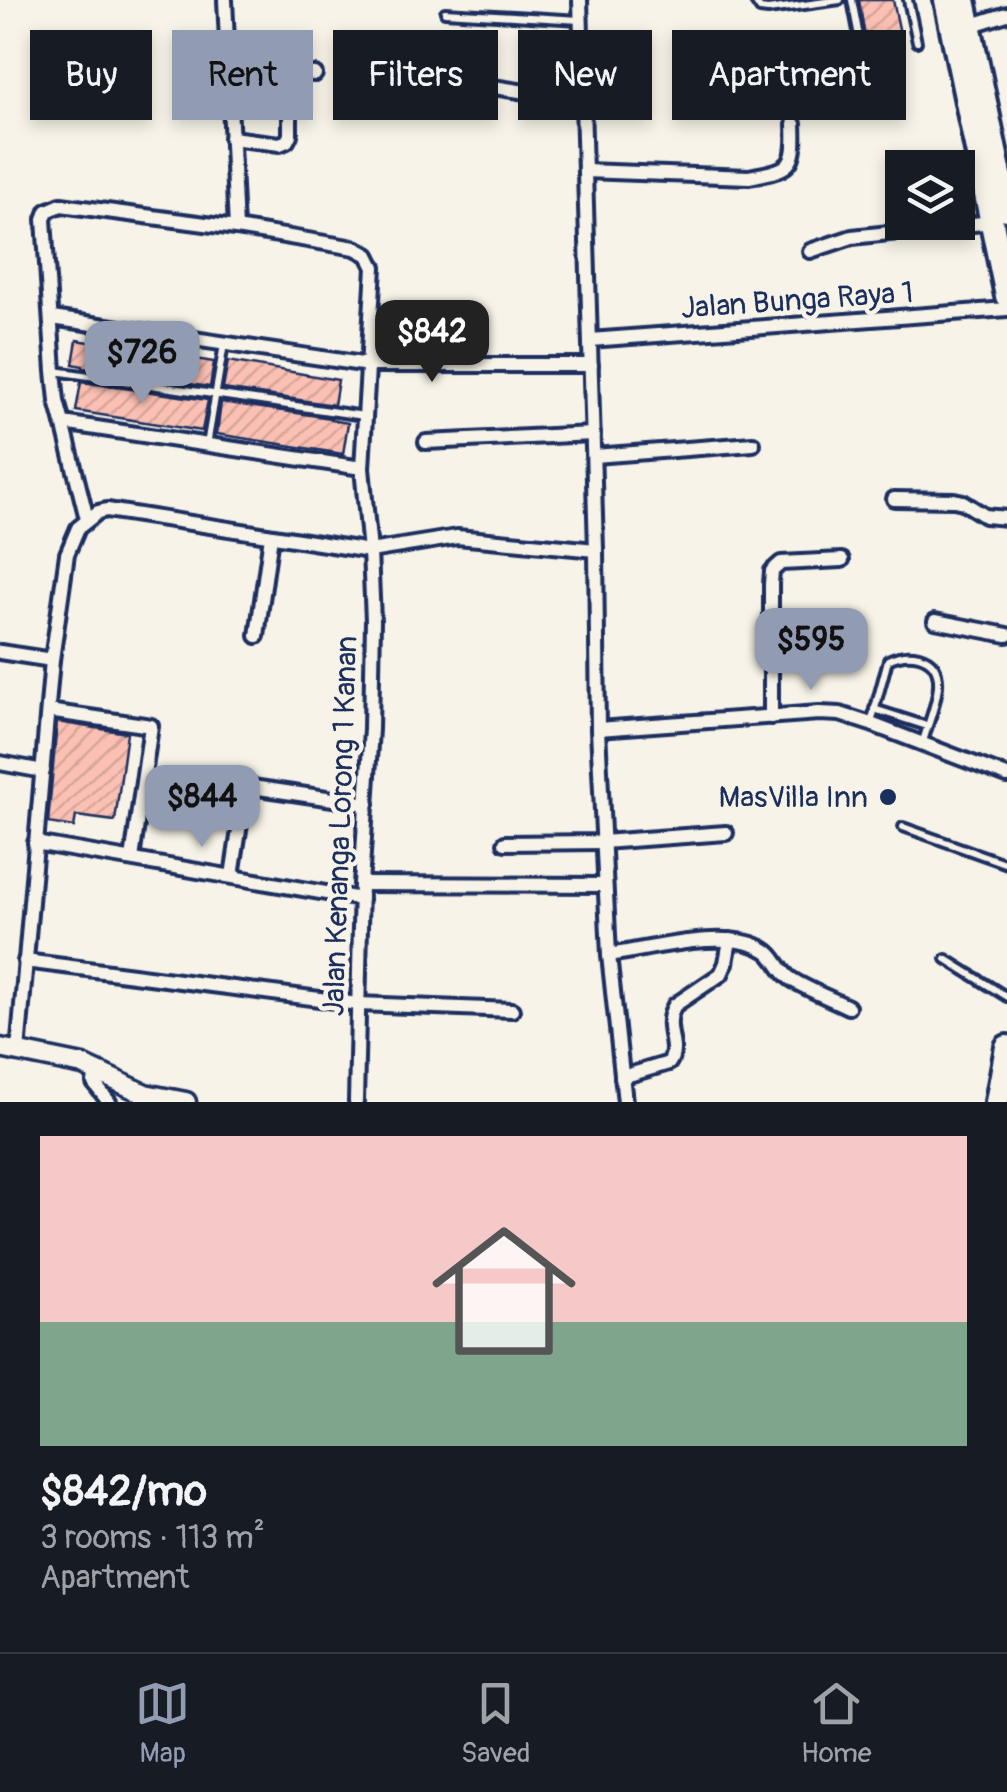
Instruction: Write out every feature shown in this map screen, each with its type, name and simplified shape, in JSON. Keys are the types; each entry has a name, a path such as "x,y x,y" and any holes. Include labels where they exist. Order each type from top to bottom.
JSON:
{"highway":[{"path":"946,0 999,215"},
{"path":"964,0 999,215 1007,296"},
{"path":"997,1102 1007,1047"}],"street":[{"path":"87,519 57,401 46,211 61,205 236,228 225,0"},
{"path":"580,0 581,30"},
{"path":"969,26 1007,14"},
{"path":"232,138 280,144 287,141 290,79 296,73 316,74"},
{"path":"584,120 602,842 625,1102"},
{"path":"585,171 749,176 770,172 791,162 794,124"},
{"name":"Jalan Bunga Raya 1","path":"810,251 852,237 999,215"},
{"name":"Jalan Kenanga Lorong 1 Kanan","path":"236,228 356,248 368,255 374,267 362,468 373,639 356,1102"},
{"name":"Jalan Bunga Raya 1","path":"590,340 1007,309"},
{"path":"52,318 369,365 591,365"},
{"path":"62,424 362,468"},
{"path":"426,442 593,434"},
{"path":"594,456 753,444"},
{"path":"894,499 954,500 986,516 1007,518"},
{"path":"186,1102 145,1094 96,1070 9,1050 25,961 52,660 66,554 78,528 98,512 107,510 370,551 457,537 596,550"},
{"path":"257,636 271,536"},
{"path":"771,717 772,571 781,563 842,560"},
{"path":"935,621 1007,635"},
{"path":"0,652 52,660"},
{"path":"48,711 151,726 132,859"},
{"path":"598,729 840,714 1007,776"},
{"path":"0,763 43,771"},
{"path":"232,876 244,797 252,788 366,804"},
{"path":"505,843 602,842 726,833"},
{"path":"34,843 361,900"},
{"path":"362,884 605,885"},
{"path":"609,955 714,939 746,942 768,951 791,979 848,1007"},
{"path":"622,1077 673,1059 668,1026 671,1011 721,974 730,940"},
{"path":"25,961 358,1004 512,1010"},
{"path":"96,1070 94,1083 109,1102"}],"lane":[{"path":"754,0 760,9 768,10 840,0"},
{"path":"852,0 858,30"},
{"path":"908,0 918,42"},
{"path":"446,12 581,20"},
{"path":"207,445 224,343"},
{"path":"54,371 364,416"},
{"path":"871,724 888,660 908,654 926,658 938,668 940,676 922,744"},
{"path":"874,709 927,726"},
{"path":"902,826 1007,864"},
{"path":"946,960 1007,997"}],"building":[{"path":"859,0 893,0 899,30 864,30"},
{"path":"77,340 214,362 210,387 83,368 73,364"},
{"path":"228,361 338,380 334,405 223,389"},
{"path":"81,382 208,400 202,431 76,411"},
{"path":"221,402 348,423 343,454 217,434"},
{"path":"57,722 127,733 115,821 76,816 74,827 48,823"}],"place":[{"name":"MasVilla Inn","path":"888,797"}]}
